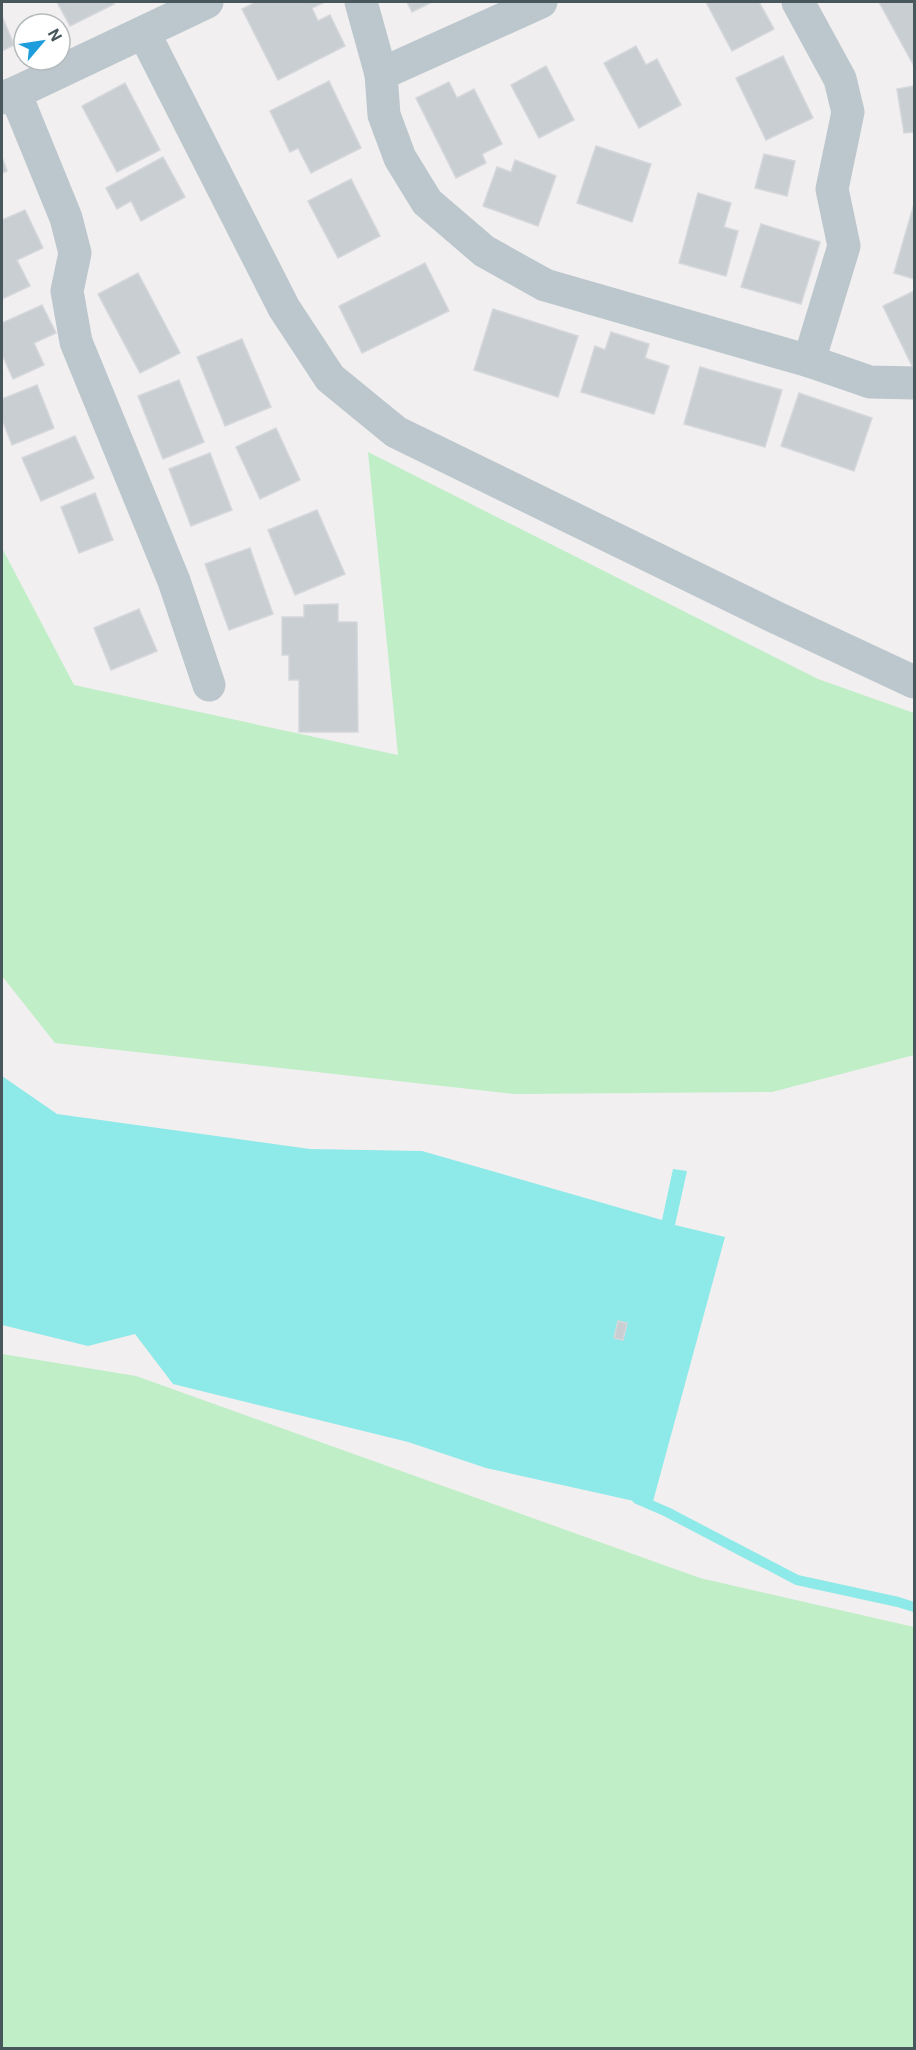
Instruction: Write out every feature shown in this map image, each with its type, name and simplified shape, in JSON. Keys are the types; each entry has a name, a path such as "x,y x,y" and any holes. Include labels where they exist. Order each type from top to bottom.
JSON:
{"street":[{"path":"207,2 8,96 66,218 75,253 67,291 76,342 174,581 209,685"},
{"path":"362,2 381,74 384,115 400,158 427,202 484,251 545,285 809,361 870,382 915,383"},
{"path":"381,74 541,2"},
{"path":"798,2 840,79 848,112 832,189 844,246 809,361"},
{"path":"144,33 284,308 330,378 396,432 777,618 915,682"}],"green space":[{"path":"368,452 818,679 914,713 914,1055 772,1092 515,1094 55,1043 2,976 2,548 74,685 398,755"},
{"path":"2,1354 136,1376 700,1578 914,1627 914,2048 2,2048"}],"water":[{"path":"2,1076 57,1114 310,1149 422,1151 662,1220 673,1169 687,1171 675,1225 725,1237 652,1505 486,1468 408,1442 173,1384 135,1334 88,1346 2,1325"}],"building":[{"path":"57,2 112,2 114,4 72,25 72,12 62,12"},
{"path":"256,2 325,2 312,8 318,21 330,15 345,46 278,80 242,9"},
{"path":"407,2 432,2 412,12"},
{"path":"706,2 759,2 774,29 732,51"},
{"path":"879,2 914,2 914,66"},
{"path":"2,16 12,40 12,46 2,51"},
{"path":"636,46 646,65 657,59 681,105 639,128 604,63"},
{"path":"783,56 813,118 766,140 736,78"},
{"path":"546,66 574,120 539,138 511,85"},
{"path":"329,81 361,148 311,173 298,148 290,152 270,111"},
{"path":"449,82 457,98 474,89 502,144 482,154 486,163 456,178 416,98"},
{"path":"125,83 160,150 117,172 82,106"},
{"path":"914,86 914,132 904,133 897,89"},
{"path":"596,146 651,164 632,222 577,203"},
{"path":"764,154 795,161 787,196 755,188"},
{"path":"2,157 7,171 2,173"},
{"path":"163,157 185,197 141,221 131,201 117,209 106,188"},
{"path":"515,160 556,176 538,226 483,206 497,167 511,172"},
{"path":"351,179 380,236 338,258 308,201"},
{"path":"698,193 731,203 724,227 738,231 726,276 679,263"},
{"path":"914,204 914,279 894,273"},
{"path":"25,210 43,248 17,260 30,286 2,299 2,220"},
{"path":"761,224 820,242 801,304 741,287"},
{"path":"425,263 449,311 362,353 339,306"},
{"path":"138,273 180,353 140,373 98,294"},
{"path":"914,291 914,370 883,306"},
{"path":"42,305 56,333 34,343 44,365 13,379 2,354 2,323"},
{"path":"493,309 578,336 558,397 474,370"},
{"path":"611,332 649,344 645,358 669,366 654,414 581,392 595,346 605,350"},
{"path":"242,339 271,407 225,426 197,357"},
{"path":"700,367 782,390 765,447 684,424"},
{"path":"179,380 204,442 163,459 138,396"},
{"path":"37,385 54,428 12,445 2,419 2,399"},
{"path":"799,393 872,418 854,471 781,446"},
{"path":"276,428 300,480 260,499 236,447"},
{"path":"75,436 94,478 41,501 22,458"},
{"path":"210,453 232,510 191,526 169,469"},
{"path":"95,493 113,540 79,553 61,507"},
{"path":"317,510 345,574 295,595 268,530"},
{"path":"250,548 273,614 229,630 205,564"},
{"path":"338,604 338,622 357,622 358,732 299,732 299,680 289,680 289,655 282,655 282,617 304,617 304,605"},
{"path":"139,609 157,651 111,670 94,628"},
{"path":"618,1321 627,1323 623,1340 614,1338"}],"waterway":[{"path":"637,1499 667,1512 797,1580 914,1607"}]}
